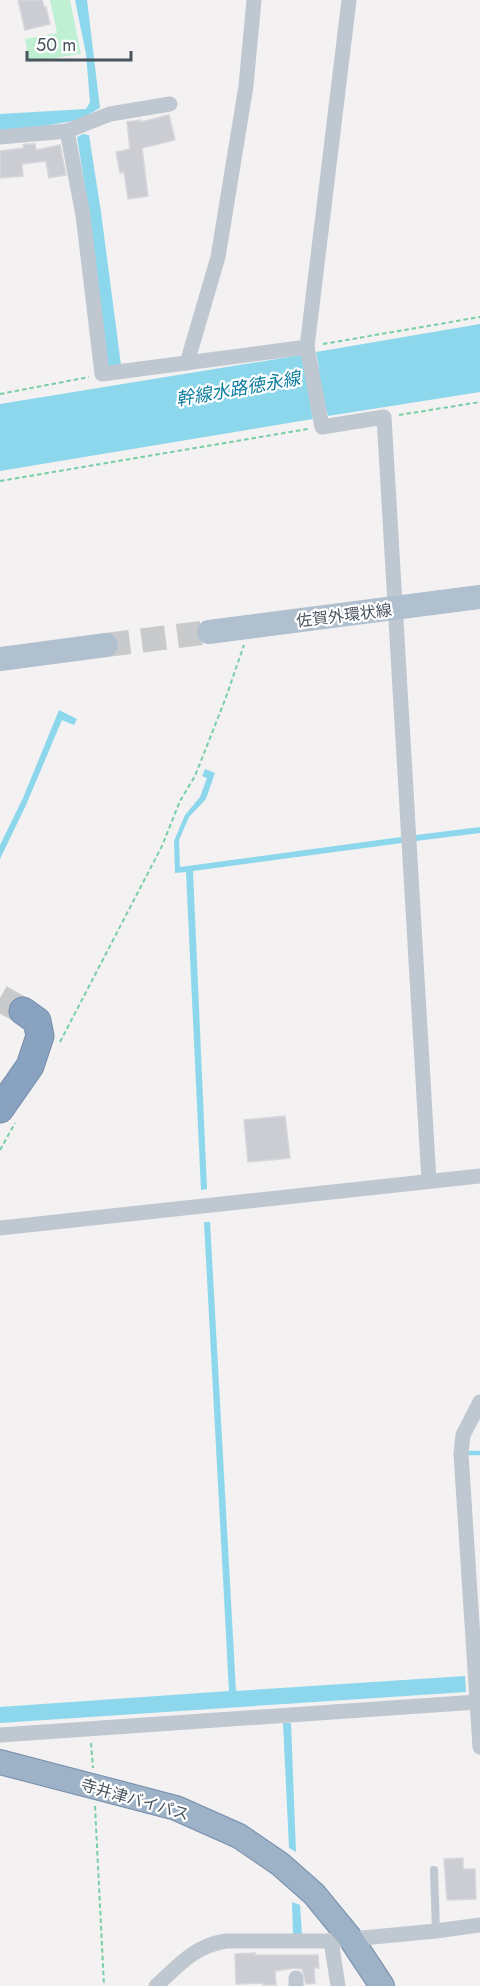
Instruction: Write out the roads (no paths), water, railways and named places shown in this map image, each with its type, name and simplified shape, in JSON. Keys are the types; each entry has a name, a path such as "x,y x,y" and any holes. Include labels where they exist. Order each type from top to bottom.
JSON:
{"highway":[{"path":"8,1115 30,1066 40,1036 37,1021 23,1011"},
{"name":"寺井津バイパス","path":"0,1762 176,1808 239,1836 280,1864 314,1894 341,1940 382,1986"}],"main road":[{"name":"佐賀外環状線","path":"209,632 480,597"},
{"path":"0,660 106,645"}],"street":[{"path":"187,363 218,257 246,86 254,0"},
{"path":"349,0 307,347 322,427 384,417 429,1181"},
{"path":"0,137 67,131 110,114 170,104"},
{"path":"67,131 83,215 102,375 307,347"},
{"path":"0,1228 480,1176"},
{"path":"480,1402 464,1435 461,1454 480,1747"},
{"path":"0,1735 477,1702"},
{"path":"156,1986 194,1951 211,1943 341,1940 480,1925"},
{"path":"338,1986 341,1940"}],"lane":[{"path":"434,1870 436,1931"}],"water":[{"path":"75,0 87,0 100,108 79,120 31,128 0,130 0,114 86,109 90,102 86,54"},
{"path":"83,134 89,135 121,365 108,366 90,217 77,137"},
{"name":"幹線水路徳永線","path":"480,324 480,392 328,416 324,400 310,403 313,419 0,471 0,404 301,355 305,371 319,368 316,352"},
{"path":"59,710 77,719 74,725 62,720 0,859 0,845 23,798"},
{"path":"205,769 215,773 206,799 189,817 179,840 180,867 401,837 402,843 193,871 207,1189 201,1190 186,872 175,873 174,841 185,815 200,797 207,778 202,776"},
{"path":"480,827 480,833 416,841 416,835"},
{"path":"204,1222 210,1222 236,1691 465,1676 466,1692 0,1723 0,1707 229,1691"},
{"path":"283,1723 291,1723 296,1852 289,1848"},
{"path":"292,1902 300,1905 302,1935 293,1935"}],"waterway":[{"path":"468,1453 480,1453"}],"tunnel":[{"path":"106,645 209,632"},
{"path":"0,998 23,1011"}]}
